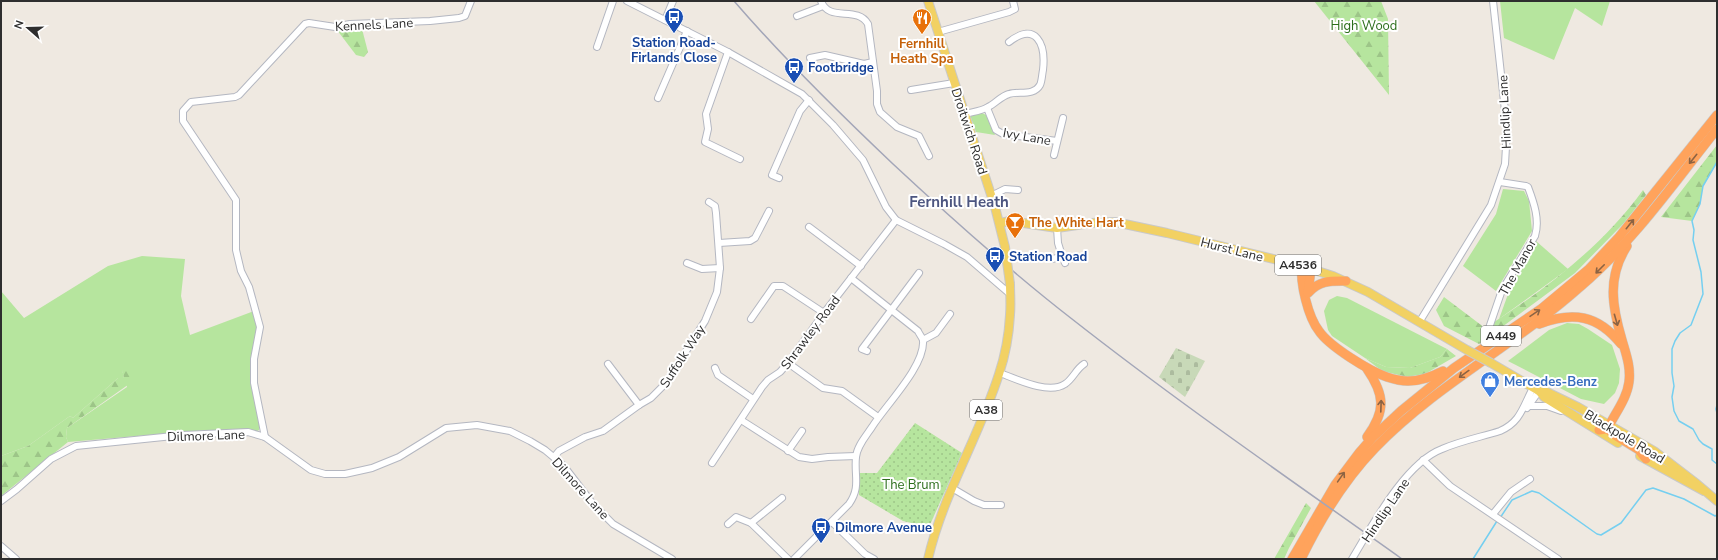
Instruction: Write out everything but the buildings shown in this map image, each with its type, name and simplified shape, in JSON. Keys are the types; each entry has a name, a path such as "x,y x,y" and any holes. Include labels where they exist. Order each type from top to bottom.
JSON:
{"highway":[{"name":"A449","path":"1292,559 1335,486 1358,454 1401,411 1454,368 1541,309 1589,269 1619,237 1717,115"},
{"name":"A449","path":"1300,559 1327,512 1352,475 1374,449 1399,425 1437,394 1529,327 1580,287 1600,269 1635,231 1717,129"},
{"path":"1599,430 1606,429 1609,426 1624,398 1629,382 1629,366 1615,316 1613,288 1620,259 1635,231"},
{"path":"1307,268 1308,295 1312,320 1320,332 1334,346 1366,366 1388,377 1408,381 1423,380 1454,368"},
{"path":"1308,295 1315,286 1323,281 1346,281"},
{"path":"1529,327 1558,318 1574,316 1584,317 1605,327 1625,348"},
{"path":"1358,454 1375,426 1381,410 1381,395 1375,380 1366,366"},
{"path":"1609,426 1610,431 1613,434 1639,450 1646,459"}],"main road":[{"name":"Droitwich Road","path":"928,1 1000,223 1010,284 1010,314 1006,346 1000,373 936,529 928,559"},
{"name":"Hurst Lane","path":"1000,223 1010,221 1057,228 1091,223 1121,223 1307,268 1346,281 1420,321 1490,363"},
{"name":"Blackpole Road","path":"1490,363 1646,459 1704,491"},
{"name":"Blackpole Road","path":"1536,390 1554,395 1654,451 1717,501"}],"street":[{"name":"Kennels Lane","path":"265,437 254,383 254,359 260,327 249,287 241,271 236,250 236,200 184,121 183,111 191,102 235,97 305,24 309,23 334,27 350,24 430,21 459,18 465,16 471,1"},
{"path":"596,47 613,1"},
{"path":"627,1 728,52 788,86 809,100 863,160 886,207 896,220 967,257 1010,294"},
{"path":"665,20 673,1"},
{"path":"938,32 1009,12 1015,9 1013,1"},
{"name":"Hindlip Lane","path":"1420,321 1491,205 1505,164 1507,129 1493,1"},
{"path":"797,16 822,3 828,11 858,15 865,19 868,24 877,91 877,104 880,112 897,127 919,136 929,156"},
{"path":"658,98 687,31"},
{"path":"965,114 987,108 1008,94 1030,92 1035,90 1040,84 1044,57 1042,44 1038,38 1030,34 1023,34 1017,36 1010,42"},
{"path":"728,52 706,114 708,129 705,142 740,159"},
{"path":"810,58 825,56 864,64 873,62"},
{"path":"911,90 954,83"},
{"path":"779,178 772,175 800,111 809,100"},
{"name":"Ivy Lane","path":"987,108 996,130 1004,134 1057,141"},
{"name":"Ivy Lane","path":"1054,155 1063,118"},
{"name":"The Manor","path":"1489,328 1502,290 1535,236 1537,227 1537,219 1528,187 1500,182"},
{"path":"991,196 1005,189 1018,190"},
{"name":"Suffolk Way","path":"554,457 559,451 585,437 603,431 658,393 666,383 705,320 717,292 720,268 719,243 716,213 713,202"},
{"path":"719,243 750,241 755,238 765,214"},
{"name":"Shrawley Road","path":"712,463 741,420 753,399 768,380 780,372 788,363 824,313 896,220"},
{"path":"809,227 861,266"},
{"path":"1057,228 1058,243 1065,263"},
{"path":"1053,259 1062,256"},
{"path":"687,263 702,269 720,268"},
{"path":"867,351 862,349 919,273"},
{"path":"794,559 850,504 855,495 856,456 858,448 878,417 916,366 922,350 923,340 918,330 851,278"},
{"path":"751,319 774,286 783,286 824,313"},
{"path":"923,340 936,333 950,314"},
{"path":"788,363 823,388 842,391 878,417"},
{"path":"608,364 639,405"},
{"path":"1000,373 1046,388 1055,388 1065,384 1084,364"},
{"path":"716,368 718,375 753,399"},
{"name":"Hindlip Lane","path":"1352,559 1400,484 1423,460 1441,449 1505,429 1512,424 1527,408 1536,390"},
{"path":"1527,408 1547,406 1564,413 1570,413"},
{"path":"741,420 799,457 812,459 856,456"},
{"name":"Dilmore Lane","path":"1,501 51,459 76,446 183,435 248,432 265,437 311,470 325,474 346,474 372,468 399,456 446,428 477,425 510,431 530,441 554,457 563,465 594,504 613,524 672,559"},
{"path":"788,451 802,431"},
{"path":"1423,460 1450,486 1558,559"},
{"path":"1495,516 1511,492 1530,479"},
{"path":"952,488 984,505 1001,505"},
{"path":"751,523 782,498"},
{"path":"728,524 736,518 751,523 788,559"},
{"path":"832,522 865,554 874,559"},
{"path":"1,546 16,559"}],"green space":[{"name":"High Wood","path":"1314,1 1381,1 1388,19 1389,95"},
{"path":"1500,1 1610,1 1602,26 1575,8 1554,60 1504,38"},
{"path":"362,29 368,52 364,57 356,55 337,30"},
{"path":"982,113 986,115 995,135 976,132 970,115"},
{"path":"1717,145 1717,162 1703,186 1700,204 1692,221 1661,217"},
{"path":"1503,189 1524,191 1529,201 1532,231 1496,291 1463,266 1496,214"},
{"path":"1643,190 1646,195 1623,224 1575,273 1479,344 1444,326 1436,310 1444,297 1485,328 1507,314 1550,283 1590,249 1627,211"},
{"path":"1536,241 1568,269 1499,319 1511,286"},
{"path":"142,256 185,259 181,296 190,335 254,311 257,329 250,375 260,426 259,430 255,432 207,430 68,442 66,437 67,428 127,387 122,369 124,378 118,378 73,418 70,416 28,446 1,456 1,291 24,318 108,266"},
{"path":"1337,296 1347,298 1447,349 1440,357 1410,368 1386,367 1365,358 1332,336 1328,330 1324,311 1329,300"},
{"path":"1567,323 1579,324 1612,345 1620,369 1619,383 1615,393 1604,404 1581,399 1508,361 1549,330"},
{"path":"1176,348 1205,361 1185,397 1159,377"},
{"path":"1447,349 1456,356 1425,374 1407,377 1382,371 1365,358 1386,367 1410,368 1440,357"},
{"path":"122,369 127,369 132,382 67,428 66,437 68,442 1,496 1,456 28,446 70,416 73,418 118,378 124,378"},
{"name":"The Brum","path":"915,423 962,453 929,527 903,521 859,495 859,473 877,473"},
{"path":"1306,503 1311,508 1284,559 1274,559"}],"waterway":[{"path":"1717,162 1703,186 1700,204 1692,221 1694,230 1693,240 1701,272 1703,294 1691,325 1680,333 1672,349 1672,373 1674,386 1672,397 1674,411 1679,421 1693,429 1699,440 1712,449 1712,460 1717,464"},
{"path":"1717,405 1717,413"},
{"path":"1500,518 1512,500 1532,491 1539,493 1597,534 1601,535 1621,523 1646,490 1653,488 1684,499 1715,516 1717,515"},
{"path":"1473,559 1497,521"}],"railway":[{"path":"734,1 792,64 872,144 1003,263 1072,319 1153,381 1402,559"}],"place":[{"name":"Station Road- Firlands Close","path":"674,34"},
{"name":"Fernhill Heath Spa","path":"922,35"},
{"name":"Footbridge","path":"794,84"},
{"name":"The White Hart","path":"1015,239"},
{"name":"Station Road","path":"995,273"},
{"name":"Mercedes-Benz","path":"1490,398"},
{"name":"Dilmore Avenue","path":"821,544"}],"district":[{"name":"Fernhill Heath","path":"959,202"}]}
